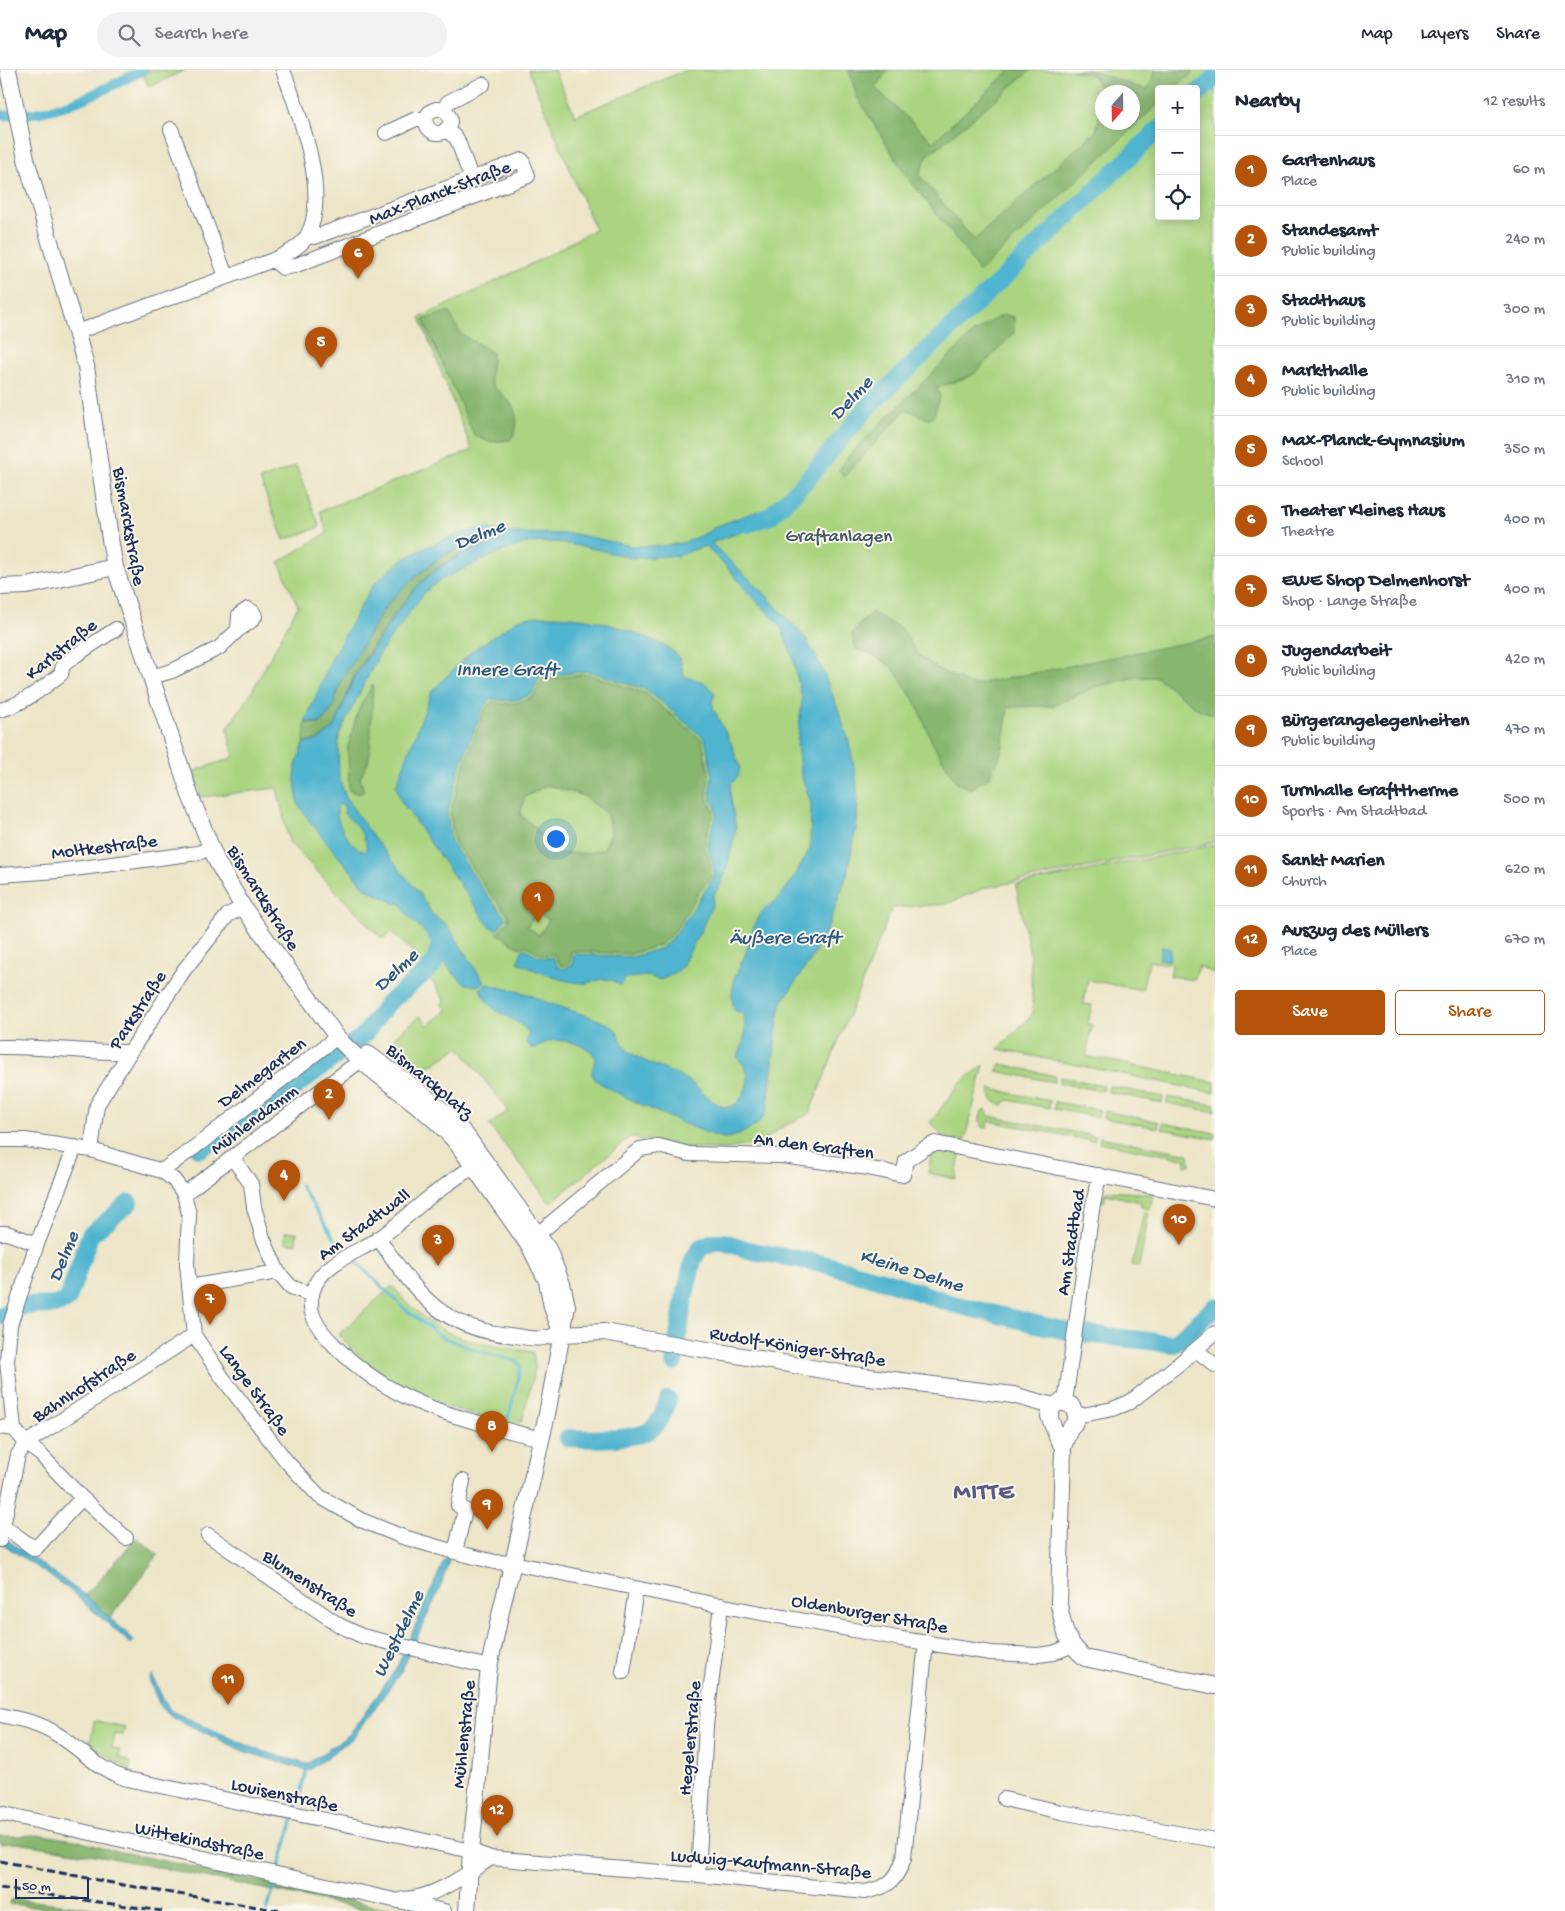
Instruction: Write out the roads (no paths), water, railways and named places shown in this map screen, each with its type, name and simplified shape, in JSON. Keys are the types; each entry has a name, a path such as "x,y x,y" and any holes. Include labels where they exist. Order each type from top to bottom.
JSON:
{"main road":[{"name":"Bismarckstraße","path":"8,70 15,114 26,160 86,366 115,567 193,804 217,862 243,907 320,1012 352,1047"},
{"path":"0,587 26,586 115,567"},
{"name":"Bismarckplatz","path":"352,1047 415,1088 446,1113 465,1134 479,1165"},
{"path":"479,1165 539,1264 562,1334"},
{"name":"Mühlenstraße","path":"467,1911 469,1872 489,1667 542,1432 567,1306 562,1284 548,1249 538,1234 479,1165"},
{"name":"Rudolf-Königer-Straße","path":"562,1334 604,1332 837,1372 990,1392 1028,1400 1061,1415"},
{"path":"1061,1415 1063,1447 1059,1605 1071,1646 1085,1658 1215,1686"}],"street":[{"path":"77,332 274,260 293,250 308,236 316,208 316,190 310,154 300,116 283,70"},
{"path":"444,110 448,102 483,84"},
{"path":"433,110 444,110 450,118 450,125 446,130 439,133 430,130 426,119 428,114 433,110"},
{"path":"386,133 416,119 426,119"},
{"path":"171,129 226,276"},
{"path":"446,130 457,139 472,180"},
{"name":"Max-Planck-Straße","path":"274,260 283,268 294,266 528,176 522,160 315,237 308,236"},
{"name":"Karlstraße","path":"0,710 14,706 50,683 61,674 63,665 116,629"},
{"path":"152,677 172,671 219,648 238,630"},
{"name":"Moltkestraße","path":"0,875 58,871 198,853 211,848"},
{"name":"Parkstraße","path":"90,1150 97,1105 130,1052 190,962 228,915 243,907"},
{"path":"0,1046 33,1046 130,1052"},
{"name":"Mühlendamm","path":"184,1194 305,1103 352,1047"},
{"name":"Delmegarten","path":"162,1171 208,1137 352,1047"},
{"name":"Lange Straße","path":"0,1140 25,1140 90,1150 162,1171 174,1180 184,1194 190,1214 187,1264 194,1334 222,1377 287,1462 319,1496 361,1520 403,1537 455,1552 495,1562 513,1563"},
{"name":"An den Graften","path":"538,1234 640,1149 659,1146 689,1154 782,1156 903,1174 906,1162 923,1149 935,1143 1099,1175"},
{"path":"75,1147 37,1244 15,1309 8,1340 7,1428 40,1454 82,1498 126,1538"},
{"path":"232,1157 251,1184 254,1206 263,1238 278,1272 291,1288 312,1295 312,1312 319,1330 341,1352 366,1374 396,1393 438,1411 542,1432"},
{"name":"Am Stadtwall","path":"312,1295 315,1284 343,1258 378,1238 429,1197 462,1174 479,1165"},
{"name":"Am Stadtbad","path":"1061,1415 1099,1175 1215,1199"},
{"path":"0,1233 6,1233 37,1244"},
{"path":"378,1238 423,1297 446,1316 472,1329 502,1334 542,1339 562,1334"},
{"path":"189,1287 278,1272"},
{"path":"1061,1415 1118,1408 1144,1392 1215,1333"},
{"name":"Bahnhofstraße","path":"2,1533 18,1454 26,1443 194,1334"},
{"path":"1196,1350 1215,1365"},
{"path":"455,1552 465,1510 458,1505 464,1481"},
{"path":"2,1533 35,1549 82,1498"},
{"name":"Blumenstraße","path":"208,1535 339,1625 362,1636 489,1667"},
{"name":"Oldenburger Straße","path":"513,1563 636,1590 991,1652 1026,1655 1053,1653 1071,1646"},
{"path":"623,1672 636,1590"},
{"name":"Hegelerstraße","path":"698,1875 706,1726 721,1605"},
{"name":"Ludwig-Kaufmann-Straße","path":"471,1851 491,1858 698,1875 865,1892 880,1889 890,1884 900,1871 904,1858 926,1642"},
{"name":"Louisenstraße","path":"0,1715 32,1722 54,1732 95,1764 110,1773 127,1779 471,1851"},
{"path":"1004,1799 1061,1812 1215,1840"},
{"name":"Wittekindstraße","path":"0,1814 444,1911"},
{"path":"469,1872 491,1858"},
{"name":"Wittekindstraße","path":"392,1900 412,1899 428,1894 469,1872"}],"water":[{"name":"Äußere Graft","path":"757,511 770,516 771,521 711,543 765,594 807,640 820,664 849,742 856,776 858,800 857,823 847,875 828,927 811,959 782,1002 778,1018 766,1112 759,1122 750,1129 735,1136 725,1138 699,1130 656,1111 613,1091 599,1082 592,1075 596,1058 593,1053 582,1046 555,1040 536,1048 531,1048 526,1041 529,1034 526,1030 517,1022 491,1006 480,989 487,984 528,994 608,1024 612,1026 630,1052 685,1079 719,1105 733,1106 743,1096 748,1081 748,1074 737,1056 744,1041 744,1015 734,1010 732,998 733,981 746,953 755,923 764,909 777,900 792,881 810,849 811,803 801,775 797,746 802,699 792,655 779,624 745,589 729,569 705,546 677,556 632,558 556,542 525,543 440,580 424,593 381,651 339,735 339,778 346,798 373,837 420,894 432,914 448,926 484,982 478,986 466,984 453,973 433,947 427,935 408,916 402,905 399,903 395,904 364,887 311,823 298,804 295,780 296,765 304,743 317,741 334,728 355,676 397,612 418,585 434,571 465,552 499,540 470,544 444,555 414,578 387,604 342,679 332,709 320,723 305,722 333,656 368,593 376,582 402,560 461,533 486,528 508,533 575,534 632,546 659,546 683,543 717,526","holes":["342,804 345,808 344,814 357,826 363,836 366,852 355,846 344,833 337,811 338,805"]},
{"name":"Innere Graft","path":"537,616 575,617 603,623 649,638 673,651 679,658 685,677 702,682 715,694 712,702 714,710 731,743 740,767 738,777 731,784 730,792 736,829 727,868 721,884 714,894 712,906 681,968 660,980 648,976 627,978 620,985 606,979 578,983 551,976 518,962 522,950 525,949 541,957 553,957 558,967 564,969 573,964 573,954 632,957 662,948 677,932 715,876 708,850 710,833 716,818 716,807 711,800 712,774 705,739 647,690 588,671 539,677 532,694 512,700 491,698 483,708 459,770 447,814 451,842 482,888 505,917 505,920 496,930 489,926 401,801 396,786 432,691 472,651 519,619"},
{"path":"1162,947 1171,949 1169,961 1159,959"},
{"path":"0,1535 86,1596 134,1640 131,1644 66,1587 0,1542"},
{"path":"445,1559 449,1561 440,1588 401,1672 353,1738 308,1771 243,1751 174,1718 161,1708 149,1680 152,1675 171,1711 258,1750 307,1764 349,1735 396,1669"}],"waterway":[{"path":"0,115 20,115 57,108 92,95 143,70"},
{"name":"Delme","path":"1200,91 1215,78"},
{"name":"Delme","path":"748,524 770,516 804,483 867,408 1158,130"},
{"name":"Delme","path":"199,1149 233,1129 244,1125 364,1035 387,1004 433,966 441,941 435,933"},
{"name":"Westdelme","path":"300,1185 339,1246 347,1253"},
{"name":"Delme","path":"0,1316 23,1307 53,1305 68,1299 90,1235 129,1203"},
{"name":"Kleine Delme","path":"674,1362 684,1299 693,1260 700,1248 713,1242 724,1242 752,1251 820,1263 892,1283 953,1304 1070,1332 1174,1344 1215,1307"},
{"name":"Westdelme","path":"351,1257 406,1310 442,1337 473,1349 516,1361 521,1366 507,1420"},
{"name":"Kleine Delme","path":"568,1438 612,1438 646,1432 658,1422 668,1400"},
{"path":"296,1809 307,1768"},
{"path":"278,1871 294,1817"},
{"path":"267,1911 276,1877"}],"railway":[{"path":"0,1861 123,1885 282,1911"},
{"path":"0,1888 162,1911"}],"place":[{"name":"Theater Kleines Haus","path":"358,279"},
{"name":"Max-Planck-Gymnasium","path":"321,368"},
{"name":"Gartenhaus","path":"538,923"},
{"name":"Standesamt","path":"329,1120"},
{"name":"Markthalle","path":"284,1201"},
{"name":"Turnhalle Grafttherme","path":"1179,1245"},
{"name":"Stadthaus","path":"438,1266"},
{"name":"EWE Shop Delmenhorst","path":"210,1325"},
{"name":"Jugendarbeit","path":"492,1452"},
{"name":"Bürgerangelegenheiten","path":"487,1530"},
{"name":"Sankt Marien","path":"228,1705"},
{"name":"Auszug des Müllers","path":"497,1836"}],"district":[{"name":"MITTE","path":"984,1490"}],"park label":[{"name":"Graftanlagen","path":"839,534"}]}
